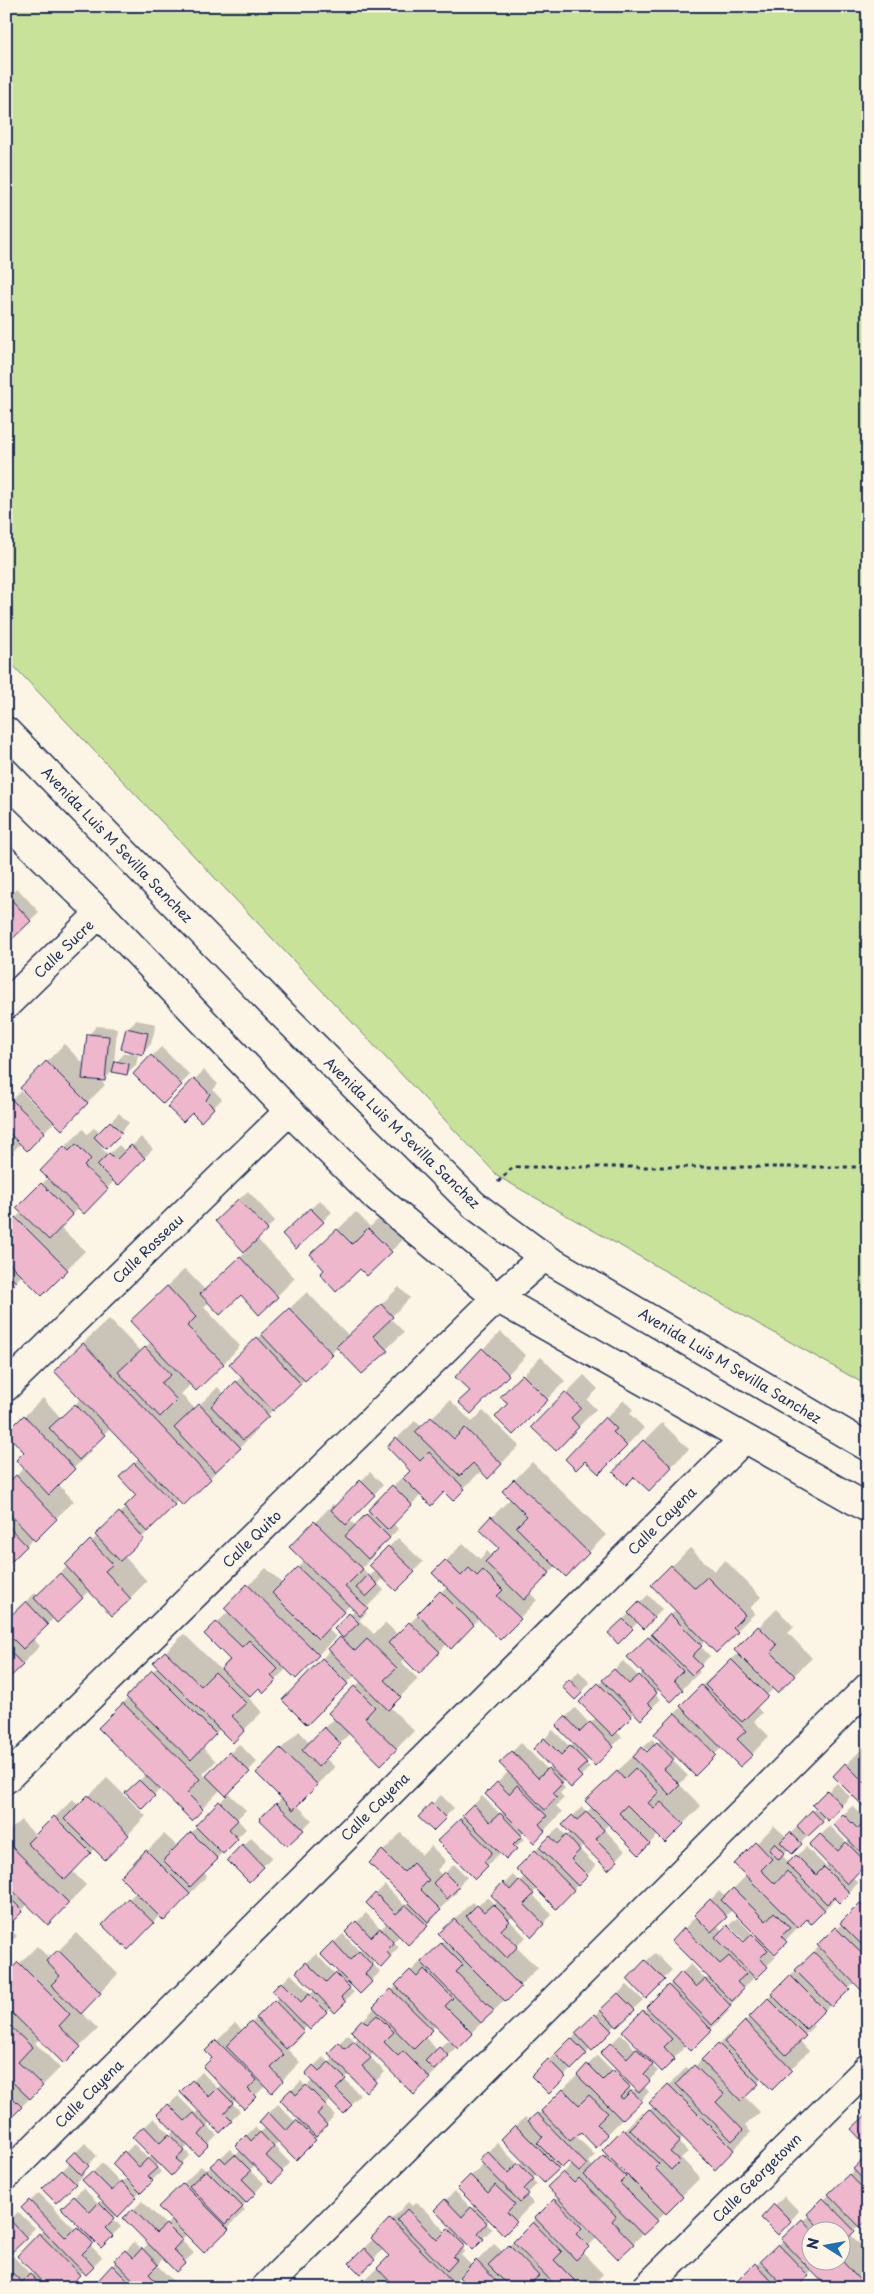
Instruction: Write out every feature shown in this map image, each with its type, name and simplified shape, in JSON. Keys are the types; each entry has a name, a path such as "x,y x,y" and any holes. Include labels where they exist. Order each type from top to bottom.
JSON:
{"street":[{"name":"Avenida Luis M Sevilla Sanchez","path":"6,731 424,1158 474,1205 544,1257 868,1447"},
{"path":"6,821 100,913 289,1111 377,1198 497,1298 868,1508"},
{"name":"Calle Sucre","path":"6,1005 100,913"},
{"name":"Calle Rosseau","path":"6,1387 289,1111"},
{"name":"Calle Quito","path":"6,1779 497,1298 544,1257"},
{"name":"Calle Cayena","path":"6,2176 744,1439"},
{"path":"265,2288 868,1688"},
{"name":"Calle Georgetown","path":"646,2288 868,2068"}],"path":[{"path":"474,1205 513,1167 868,1167"}],"green space":[{"path":"6,6 868,6 868,1386 499,1177 6,658"}],"building":[{"path":"8,896 31,921 6,945 6,898"},
{"path":"126,1028 148,1033 143,1055 121,1049"},
{"path":"87,1034 109,1036 105,1081 82,1079"},
{"path":"151,1055 182,1085 163,1104 133,1074"},
{"path":"46,1061 88,1103 62,1130 20,1088"},
{"path":"115,1061 129,1064 127,1075 112,1072"},
{"path":"194,1078 210,1094 206,1100 214,1108 201,1122 192,1113 183,1122 167,1107"},
{"path":"11,1099 45,1132 27,1151 6,1130 6,1104"},
{"path":"110,1121 122,1133 106,1149 94,1137"},
{"path":"76,1144 91,1159 84,1166 108,1189 84,1214 40,1171 64,1146 69,1151"},
{"path":"131,1145 145,1158 118,1186 97,1165 109,1153 116,1160"},
{"path":"6,1147 13,1153 6,1160"},
{"path":"41,1183 73,1215 49,1240 16,1208"},
{"path":"238,1199 268,1230 244,1252 215,1221"},
{"path":"310,1208 324,1222 296,1249 282,1234"},
{"path":"15,1217 68,1270 42,1296 6,1260 6,1226"},
{"path":"368,1228 392,1252 367,1276 360,1269 336,1292 320,1274 324,1270 310,1254 337,1229 352,1244"},
{"path":"240,1257 278,1297 259,1315 241,1295 220,1315 200,1294"},
{"path":"6,1272 16,1282 6,1292"},
{"path":"167,1286 196,1317 187,1326 224,1364 196,1391 130,1321"},
{"path":"381,1304 393,1317 373,1336 388,1351 362,1374 336,1347"},
{"path":"289,1308 333,1355 305,1381 261,1334"},
{"path":"257,1337 301,1384 273,1411 229,1364"},
{"path":"83,1343 211,1479 183,1506 54,1371"},
{"path":"145,1347 171,1375 161,1383 177,1400 160,1417 118,1372"},
{"path":"482,1348 509,1375 471,1414 458,1402 470,1391 455,1377"},
{"path":"522,1374 548,1400 513,1435 495,1417 508,1403 500,1397"},
{"path":"236,1381 269,1416 243,1440 211,1406"},
{"path":"565,1392 581,1408 571,1418 579,1427 556,1451 531,1427"},
{"path":"75,1404 105,1435 79,1460 49,1428"},
{"path":"199,1404 241,1448 215,1472 174,1428"},
{"path":"24,1415 75,1469 49,1495 16,1460 24,1452 6,1433"},
{"path":"431,1417 454,1439 465,1428 502,1464 488,1479 473,1463 460,1476 415,1432"},
{"path":"605,1417 617,1429 613,1432 627,1446 599,1474 585,1461 576,1470 565,1459"},
{"path":"396,1437 420,1461 429,1452 465,1489 453,1501 444,1492 431,1506 403,1478 410,1471 387,1447"},
{"path":"643,1440 672,1467 649,1491 634,1477 626,1485 613,1472"},
{"path":"134,1463 175,1505 147,1532 124,1507 136,1495 119,1477"},
{"path":"16,1475 57,1519 35,1541 6,1510 6,1485"},
{"path":"514,1479 589,1553 566,1577 516,1527 527,1516 502,1491"},
{"path":"360,1480 375,1495 346,1525 331,1510"},
{"path":"392,1485 412,1505 388,1530 368,1510"},
{"path":"119,1512 144,1539 120,1561 95,1535"},
{"path":"366,1514 390,1538 368,1559 345,1536"},
{"path":"491,1516 550,1573 524,1600 485,1562 499,1548 479,1529"},
{"path":"314,1521 363,1569 345,1587 368,1608 360,1616 289,1547"},
{"path":"6,1524 27,1546 6,1567"},
{"path":"90,1540 113,1564 105,1571 131,1599 112,1616 65,1565"},
{"path":"388,1546 415,1572 396,1591 369,1565"},
{"path":"445,1560 461,1576 469,1568 477,1576 483,1570 503,1590 497,1596 521,1619 500,1640 432,1573"},
{"path":"671,1565 695,1588 707,1577 745,1615 733,1627 738,1632 716,1653 651,1585"},
{"path":"298,1567 344,1612 318,1639 272,1593"},
{"path":"60,1573 83,1598 57,1623 34,1598"},
{"path":"368,1575 378,1585 366,1597 356,1588"},
{"path":"247,1584 319,1655 296,1679 224,1608"},
{"path":"440,1591 474,1625 451,1649 417,1614"},
{"path":"26,1601 48,1625 23,1649 6,1632 6,1620"},
{"path":"639,1602 654,1618 644,1629 628,1613"},
{"path":"349,1613 359,1623 343,1638 334,1629"},
{"path":"670,1614 702,1646 692,1656 702,1666 692,1675 651,1634"},
{"path":"623,1619 633,1629 618,1644 608,1633"},
{"path":"216,1622 242,1647 249,1640 278,1669 271,1676 276,1681 264,1693 259,1688 250,1697 221,1669 230,1660 204,1634"},
{"path":"409,1622 440,1652 419,1674 388,1643"},
{"path":"758,1626 777,1645 771,1652 795,1676 777,1693 734,1650"},
{"path":"340,1637 355,1651 367,1639 397,1668 384,1680 401,1697 388,1710 328,1649"},
{"path":"648,1637 683,1671 674,1680 683,1690 671,1702 627,1657"},
{"path":"6,1647 23,1665 6,1681"},
{"path":"165,1651 201,1686 215,1672 246,1703 232,1716 245,1730 233,1743 153,1663"},
{"path":"322,1658 348,1684 307,1725 282,1700"},
{"path":"731,1659 768,1696 742,1722 705,1685"},
{"path":"614,1669 629,1684 639,1675 657,1693 648,1703 653,1708 641,1720 602,1680"},
{"path":"152,1670 216,1734 191,1760 126,1697"},
{"path":"569,1679 582,1693 575,1700 562,1687"},
{"path":"598,1683 632,1717 613,1736 579,1702"},
{"path":"701,1685 746,1731 737,1739 753,1755 740,1767 680,1706"},
{"path":"354,1686 375,1707 365,1718 397,1749 381,1765 328,1713"},
{"path":"123,1703 200,1779 187,1793 203,1809 192,1821 98,1728"},
{"path":"675,1713 716,1755 695,1776 654,1734"},
{"path":"565,1716 580,1732 590,1722 614,1747 595,1766 556,1726"},
{"path":"324,1727 341,1744 318,1767 302,1750"},
{"path":"544,1738 561,1755 570,1746 587,1763 577,1772 582,1777 571,1788 533,1749"},
{"path":"657,1742 674,1760 664,1769 680,1785 670,1795 633,1757 642,1747 647,1752"},
{"path":"280,1748 318,1785 293,1810 256,1773"},
{"path":"512,1751 538,1778 548,1768 562,1784 553,1793 557,1797 545,1810 499,1763"},
{"path":"229,1752 250,1772 226,1796 206,1776"},
{"path":"845,1763 868,1786 868,1811 833,1776"},
{"path":"635,1768 659,1792 648,1803 654,1808 661,1802 684,1824 665,1843 627,1805 619,1813 650,1844 639,1855 585,1801 617,1771 624,1779"},
{"path":"139,1780 155,1796 142,1809 125,1793"},
{"path":"497,1782 509,1794 517,1785 547,1816 539,1824 545,1831 534,1843 485,1794"},
{"path":"827,1790 842,1806 828,1821 812,1805"},
{"path":"88,1795 129,1835 105,1860 64,1819"},
{"path":"219,1801 238,1820 229,1829 238,1839 223,1854 195,1826"},
{"path":"276,1803 304,1830 287,1846 259,1819"},
{"path":"431,1803 446,1818 433,1831 418,1817"},
{"path":"473,1804 490,1822 500,1813 522,1836 513,1845 517,1849 506,1859 462,1815"},
{"path":"812,1810 823,1822 807,1837 797,1826"},
{"path":"586,1812 604,1830 596,1839 618,1861 608,1870 562,1825 572,1815 577,1820"},
{"path":"843,1814 858,1829 868,1819 868,1860 833,1824"},
{"path":"54,1816 91,1853 65,1880 27,1843"},
{"path":"460,1819 492,1852 484,1862 488,1866 475,1879 437,1841"},
{"path":"191,1832 218,1859 190,1887 163,1860"},
{"path":"790,1832 802,1844 792,1854 780,1842"},
{"path":"820,1834 838,1851 846,1842 867,1863 847,1884 809,1845"},
{"path":"566,1835 580,1850 571,1859 588,1876 578,1886 539,1847 550,1836 557,1844"},
{"path":"6,1841 69,1903 48,1925 6,1884"},
{"path":"756,1842 772,1859 761,1870 775,1884 787,1871 825,1910 811,1924 807,1919 798,1928 734,1864"},
{"path":"775,1843 785,1853 779,1860 769,1850"},
{"path":"242,1844 264,1867 249,1882 227,1860"},
{"path":"146,1850 190,1894 164,1921 120,1877"},
{"path":"382,1850 404,1872 413,1863 429,1880 420,1889 441,1910 428,1922 369,1863"},
{"path":"535,1850 574,1890 556,1909 516,1869"},
{"path":"796,1855 816,1875 824,1867 850,1893 840,1903 834,1897 827,1904 787,1864"},
{"path":"444,1872 459,1887 447,1899 433,1883"},
{"path":"519,1880 534,1894 524,1904 544,1924 532,1937 491,1895 503,1882 510,1890"},
{"path":"733,1888 766,1921 774,1912 790,1928 781,1936 787,1942 775,1954 721,1900"},
{"path":"375,1893 396,1914 406,1905 428,1926 408,1945 366,1903"},
{"path":"6,1894 23,1911 6,1928"},
{"path":"128,1898 154,1923 128,1950 102,1925"},
{"path":"710,1899 727,1917 711,1932 694,1915"},
{"path":"860,1903 868,1911 868,1951 840,1923"},
{"path":"493,1904 510,1921 501,1930 518,1946 507,1958 466,1916 477,1905 484,1912"},
{"path":"454,1919 521,1987 506,2002 438,1934"},
{"path":"356,1921 371,1937 380,1928 394,1943 386,1951 391,1957 381,1968 345,1932"},
{"path":"727,1925 744,1942 752,1934 768,1950 760,1958 768,1967 756,1979 715,1937"},
{"path":"835,1927 868,1960 868,1967 865,1970 868,1972 868,1997 817,1945"},
{"path":"684,1928 720,1964 729,1956 746,1974 737,1982 744,1989 732,2001 672,1941"},
{"path":"333,1941 350,1960 359,1951 373,1966 365,1974 372,1982 360,1994 320,1954"},
{"path":"441,1943 463,1965 456,1972 494,2011 481,2023 421,1962"},
{"path":"58,1950 101,1993 81,2014 51,1985 60,1976 46,1961"},
{"path":"814,1952 850,1989 832,2007 795,1970"},
{"path":"645,1960 665,1980 646,1999 627,1979"},
{"path":"18,1962 70,2014 59,2026 81,2047 64,2064 6,2007 6,1975"},
{"path":"306,1962 326,1982 335,1973 350,1988 341,1997 346,2002 335,2013 296,1972"},
{"path":"424,1969 453,1998 445,2006 473,2034 458,2049 395,1985 410,1970 417,1977"},
{"path":"681,1972 696,1987 705,1979 731,2006 712,2025 671,1983"},
{"path":"790,1975 825,2010 806,2029 771,1994"},
{"path":"281,1982 301,2002 309,1994 327,2012 310,2030 272,1991"},
{"path":"668,1985 712,2030 691,2051 646,2007"},
{"path":"391,1989 433,2030 414,2049 373,2007"},
{"path":"618,1993 635,2010 617,2027 600,2010"},
{"path":"768,1998 806,2036 786,2055 749,2017"},
{"path":"274,2000 304,2031 286,2049 256,2018"},
{"path":"643,2010 672,2039 664,2047 675,2059 662,2072 622,2031"},
{"path":"595,2014 612,2031 592,2051 575,2033"},
{"path":"377,2015 394,2032 384,2042 398,2056 403,2051 430,2078 414,2095 351,2031 362,2019 367,2024"},
{"path":"251,2021 284,2055 271,2068 283,2081 272,2093 226,2046"},
{"path":"745,2021 792,2070 772,2090 724,2042"},
{"path":"6,2022 32,2047 18,2062 43,2086 30,2099 6,2076"},
{"path":"571,2038 587,2054 571,2070 555,2054"},
{"path":"216,2040 257,2080 248,2089 256,2097 244,2109 203,2067 212,2058 205,2051"},
{"path":"354,2041 371,2058 362,2066 377,2082 366,2092 328,2053 339,2042 345,2049"},
{"path":"611,2042 627,2058 636,2048 653,2065 644,2075 650,2081 639,2093 600,2053"},
{"path":"718,2043 759,2084 741,2101 701,2060"},
{"path":"439,2047 449,2056 434,2070 425,2061"},
{"path":"548,2059 566,2077 549,2094 531,2076"},
{"path":"329,2062 346,2079 336,2089 352,2105 343,2114 305,2074 313,2065 319,2071"},
{"path":"587,2064 603,2080 613,2070 630,2087 620,2097 623,2099 631,2091 642,2101 622,2120 577,2075"},
{"path":"694,2065 724,2094 716,2102 743,2130 732,2141 676,2084"},
{"path":"192,2080 209,2097 218,2088 233,2103 224,2113 232,2121 220,2133 180,2092"},
{"path":"668,2084 734,2150 715,2170 649,2103"},
{"path":"306,2085 326,2105 317,2114 327,2125 316,2137 280,2100 291,2089 296,2095"},
{"path":"563,2089 579,2105 589,2095 608,2113 597,2124 608,2135 596,2148 581,2132 570,2141 541,2111"},
{"path":"6,2091 22,2107 6,2123"},
{"path":"168,2104 185,2121 194,2113 206,2127 199,2135 209,2145 198,2156 157,2114"},
{"path":"649,2109 680,2141 670,2152 680,2161 671,2170 629,2129"},
{"path":"268,2112 286,2131 296,2120 316,2140 296,2160 259,2122"},
{"path":"537,2113 587,2165 579,2172 568,2162 562,2168 537,2143 543,2137 528,2121"},
{"path":"868,2113 868,2144 866,2145 851,2129"},
{"path":"515,2125 559,2169 544,2183 501,2139"},
{"path":"144,2126 160,2143 169,2134 185,2151 176,2159 182,2164 171,2176 132,2137"},
{"path":"623,2129 659,2164 655,2168 683,2197 666,2214 602,2150"},
{"path":"260,2132 274,2147 266,2156 283,2172 272,2184 235,2146 246,2135 251,2141"},
{"path":"75,2151 89,2166 81,2175 66,2160"},
{"path":"124,2151 139,2167 148,2158 157,2168 148,2176 153,2181 141,2193 112,2164"},
{"path":"487,2151 508,2173 518,2163 534,2179 524,2189 529,2194 520,2202 479,2160"},
{"path":"235,2155 251,2171 242,2179 256,2193 246,2203 210,2166 220,2157 226,2163"},
{"path":"868,2155 868,2185 853,2169"},
{"path":"604,2156 626,2177 620,2183 658,2221 643,2235 584,2175"},
{"path":"62,2170 76,2184 56,2203 42,2189"},
{"path":"206,2170 243,2207 226,2224 189,2186"},
{"path":"92,2171 112,2191 121,2181 137,2197 118,2217 82,2180"},
{"path":"563,2172 574,2183 579,2178 616,2216 612,2221 634,2244 618,2259 547,2187"},
{"path":"849,2174 868,2194 868,2220 860,2227 828,2194"},
{"path":"470,2175 488,2193 495,2185 515,2204 507,2212 517,2222 504,2235 457,2188"},
{"path":"183,2183 229,2229 204,2253 158,2207"},
{"path":"74,2196 90,2212 99,2202 115,2218 105,2228 113,2236 101,2248 61,2208"},
{"path":"823,2198 846,2222 814,2222 807,2214"},
{"path":"445,2199 462,2217 471,2207 487,2223 478,2233 484,2239 473,2250 434,2210"},
{"path":"554,2199 582,2228 576,2234 589,2247 576,2260 535,2218"},
{"path":"29,2200 66,2238 77,2227 93,2243 82,2254 94,2267 86,2275 21,2208"},
{"path":"774,2204 791,2221 778,2235 761,2218"},
{"path":"133,2209 156,2233 166,2224 182,2240 173,2250 186,2263 176,2272 123,2218"},
{"path":"407,2209 437,2240 448,2229 465,2246 453,2257 457,2260 447,2271 397,2220"},
{"path":"390,2218 454,2284 449,2288 396,2288 377,2268 389,2256 371,2238"},
{"path":"9,2219 27,2238 11,2253 6,2249 6,2222"},
{"path":"802,2219 805,2222 802,2222 802,2261 781,2239"},
{"path":"533,2222 562,2252 554,2260 582,2288 558,2288 513,2242"},
{"path":"39,2233 80,2275 68,2288 48,2288 17,2256"},
{"path":"778,2244 802,2269 802,2272 805,2272 809,2276 796,2288 786,2288 760,2261"},
{"path":"509,2245 539,2276 533,2281 540,2288 511,2288 488,2265"},
{"path":"142,2248 158,2265 149,2274 162,2288 141,2288 114,2260 125,2250 133,2258"},
{"path":"364,2248 375,2260 360,2274 349,2263"},
{"path":"476,2260 503,2288 470,2288 459,2277"},
{"path":"755,2263 778,2288 736,2288 733,2285"},
{"path":"112,2265 135,2288 95,2288 93,2286"},
{"path":"6,2267 22,2282 30,2274 43,2288 6,2288"},
{"path":"813,2272 852,2272 867,2288 828,2288"},
{"path":"363,2279 372,2288 355,2288"}]}
